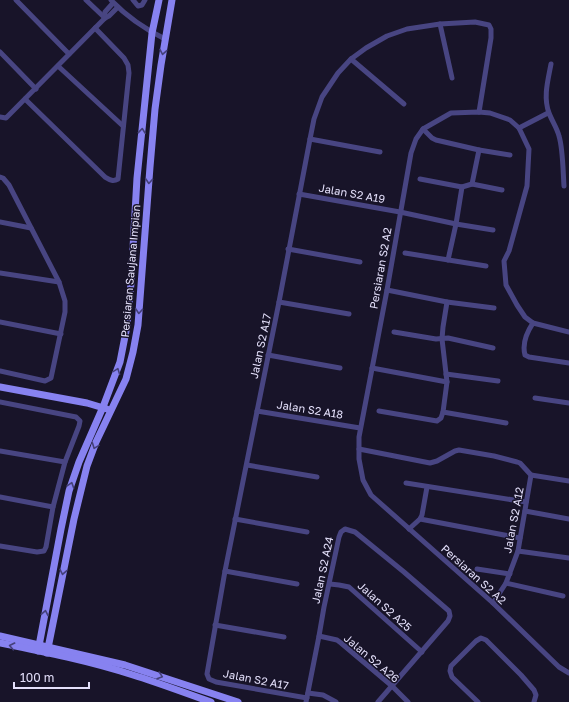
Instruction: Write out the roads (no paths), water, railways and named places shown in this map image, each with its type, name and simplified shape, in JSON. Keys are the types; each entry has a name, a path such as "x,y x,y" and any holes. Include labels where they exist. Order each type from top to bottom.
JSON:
{"street":[{"path":"16,0 69,54"},
{"path":"86,0 105,18"},
{"path":"132,0 138,6 142,5 145,0"},
{"name":"Persiaran Saujana Impian","path":"38,648 61,529 70,491 79,462 103,408 120,362 127,326 137,178 152,33 159,0"},
{"name":"Persiaran Saujana Impian","path":"48,650 74,519 87,466 96,442 126,379 133,352 138,325 150,167 160,73 172,0"},
{"path":"105,18 106,12 112,1 135,21 152,33 165,39"},
{"path":"0,117 6,118 105,18 110,16 118,7"},
{"name":"Jalan S2 A17","path":"307,698 216,682 209,679 207,674 235,519 247,465 314,119 322,97 338,73 351,59 366,48 387,36 407,29 440,24 475,22 489,25 491,28 491,38 478,112"},
{"path":"440,24 452,78"},
{"path":"25,99 105,177 115,181 118,179 129,73 128,65 124,58 96,28"},
{"path":"0,52 36,88"},
{"path":"351,59 404,104"},
{"path":"551,64 546,93 548,112 561,144 564,186"},
{"path":"58,66 123,126"},
{"path":"510,155 479,150 436,140 423,129 451,113 478,112 490,113 510,120 519,128 529,149 527,186 504,261 506,285 517,305 533,323 569,332"},
{"path":"519,128 548,112"},
{"name":"Persiaran S2 A2","path":"423,129 416,139 411,153 387,290 360,428 358,459 363,480 371,496 493,603 559,668 569,674"},
{"path":"310,139 380,152"},
{"path":"472,184 479,150"},
{"path":"0,177 3,178 9,185 59,282 65,312 51,378 45,381 0,371"},
{"path":"420,179 462,187 472,184 502,190"},
{"path":"448,260 462,187"},
{"name":"Jalan S2 A19","path":"299,194 493,230"},
{"path":"0,222 31,228"},
{"path":"288,249 360,262"},
{"path":"405,253 486,266"},
{"path":"0,273 59,282"},
{"path":"387,290 447,302 494,308"},
{"path":"279,302 349,314"},
{"path":"379,412 436,421 441,418 447,382 442,339 447,302"},
{"path":"0,322 61,334"},
{"path":"533,323 528,332 524,350 525,355 569,363"},
{"path":"394,332 436,339 448,338 493,348"},
{"path":"268,355 340,368"},
{"path":"372,368 447,382"},
{"path":"446,374 498,381"},
{"path":"0,387 88,403 111,410"},
{"path":"535,398 569,403"},
{"path":"0,402 76,417 80,421 65,462 53,507 44,551 36,552 0,546"},
{"name":"Jalan S2 A18","path":"257,411 360,428"},
{"path":"443,412 506,423"},
{"name":"Jalan S2 A12","path":"359,449 430,463 459,450 494,456 520,463 531,475 518,551 506,583 493,603"},
{"path":"0,451 65,462"},
{"path":"247,465 317,477"},
{"path":"531,475 569,481"},
{"path":"406,483 526,502"},
{"path":"409,529 420,519 422,515 427,487"},
{"path":"0,497 53,507"},
{"path":"525,512 569,519"},
{"path":"235,519 307,532"},
{"path":"420,519 520,538"},
{"name":"Jalan S2 A24","path":"307,698 339,537 341,532 345,529 355,532 449,611 450,616 448,621 422,652"},
{"path":"518,551 569,558"},
{"path":"477,569 510,574"},
{"path":"225,572 297,584"},
{"path":"506,583 564,596"},
{"name":"Jalan S2 A25","path":"330,584 349,587 422,652"},
{"path":"215,625 284,637"},
{"path":"0,636 38,648"},
{"name":"Jalan S2 A26","path":"319,636 337,640 392,686 408,702"},
{"path":"478,702 452,677 450,671 452,666 476,641 481,638 486,640 534,690 536,695 534,702"},
{"path":"0,643 38,648 132,667 238,702"},
{"path":"48,650 134,675 211,702"},
{"path":"378,702 422,652"},
{"path":"307,698 323,695 336,702"}]}
